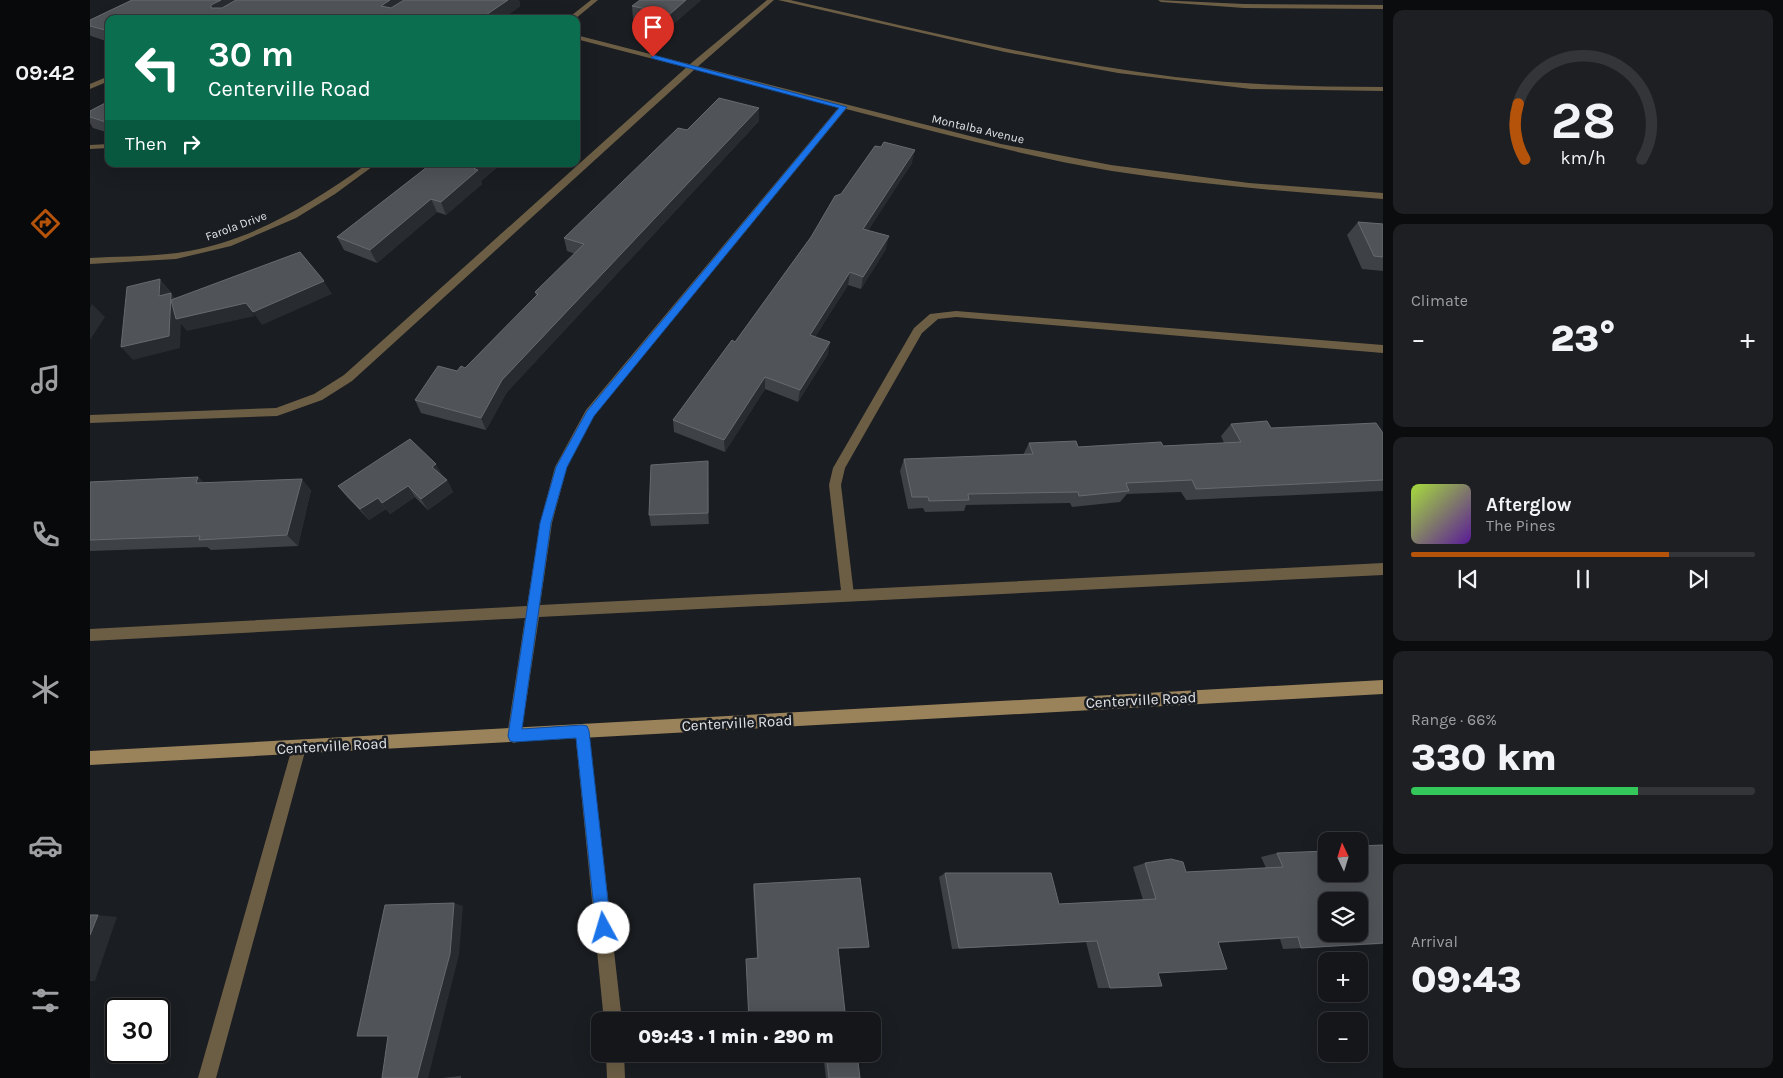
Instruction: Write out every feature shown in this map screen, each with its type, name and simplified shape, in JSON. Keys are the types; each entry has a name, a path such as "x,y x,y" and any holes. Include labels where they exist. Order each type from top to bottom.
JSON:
{"street":[{"path":"575,15 595,0"},
{"path":"90,419 277,412 318,397 348,378 692,67 771,0"},
{"path":"781,0 1023,53 1132,72 1232,84 1324,89 1383,89"},
{"path":"1162,0 1244,6 1383,7"},
{"name":"Montalba Avenue","path":"580,38 1001,146 1111,168 1249,186 1383,196"},
{"path":"90,87 105,80"},
{"path":"514,736 546,523 562,467 590,413 843,107"},
{"path":"90,147 105,146"},
{"name":"Farola Drive","path":"90,261 156,258 203,251 258,233 296,216 368,167"},
{"path":"847,595 835,485 839,468 918,331 927,319 937,315 956,314 1383,349"},
{"path":"90,635 1383,569"},
{"name":"Centerville Road","path":"90,758 1383,687"},
{"path":"582,731 613,1012"},
{"path":"207,1078 299,748"},
{"path":"616,1062 616,1078"}],"building":[{"path":"132,0 221,0 211,5 211,8 222,8 236,0 390,0 381,6 391,8 404,0 508,0 486,15 105,15 105,30 90,26 90,20"},
{"path":"640,0 686,0 670,14 632,6"},
{"path":"719,98 759,108 502,380 481,418 415,400 438,366 457,371 461,366 465,368 538,294 535,292 584,244 564,238 678,128 687,130"},
{"path":"105,103 105,122 90,117 90,111"},
{"path":"884,142 915,150 863,229 889,236 863,277 850,272 810,335 830,342 800,390 765,377 724,440 673,420 732,340 735,342 811,237 835,196 841,194 875,146 881,147"},
{"path":"427,167 477,167 474,169 478,170 441,202 431,199 370,250 337,237"},
{"path":"1358,222 1383,224 1383,257 1374,256"},
{"path":"300,252 324,281 253,312 246,303 176,319 171,300"},
{"path":"160,279 159,296 171,293 169,336 121,347 127,287"},
{"path":"1267,421 1271,428 1376,423 1383,433 1383,480 1196,489 1192,480 1126,483 1129,491 1079,496 1078,492 968,494 969,500 929,501 928,497 912,497 904,459 1033,454 1029,443 1076,441 1078,447 1161,442 1163,446 1241,442 1231,424"},
{"path":"410,439 436,464 432,467 447,480 421,499 408,486 382,503 378,498 360,509 338,486"},
{"path":"708,461 708,513 649,515 651,465"},
{"path":"198,477 196,483 302,479 287,535 199,540 200,536 90,540 90,482"},
{"path":"1383,845 1383,943 1301,948 1298,937 1218,942 1227,969 1158,973 1162,986 1110,988 1097,941 959,948 945,873 1051,873 1059,904 1156,899 1145,863 1171,859 1183,862 1186,872 1283,867 1277,853 1318,851 1318,882 1368,882 1368,846"},
{"path":"860,878 869,947 838,948 845,1012 749,1012 746,959 758,958 754,884"},
{"path":"454,903 450,954 417,1078 382,1078 388,1036 357,1036 385,905"},
{"path":"90,915 98,915 90,935"},
{"path":"827,1062 858,1062 860,1078 829,1078"}],"route":[{"path":"604,928 582,731 514,736 546,523 562,467 590,413 843,107 653,57"}]}
